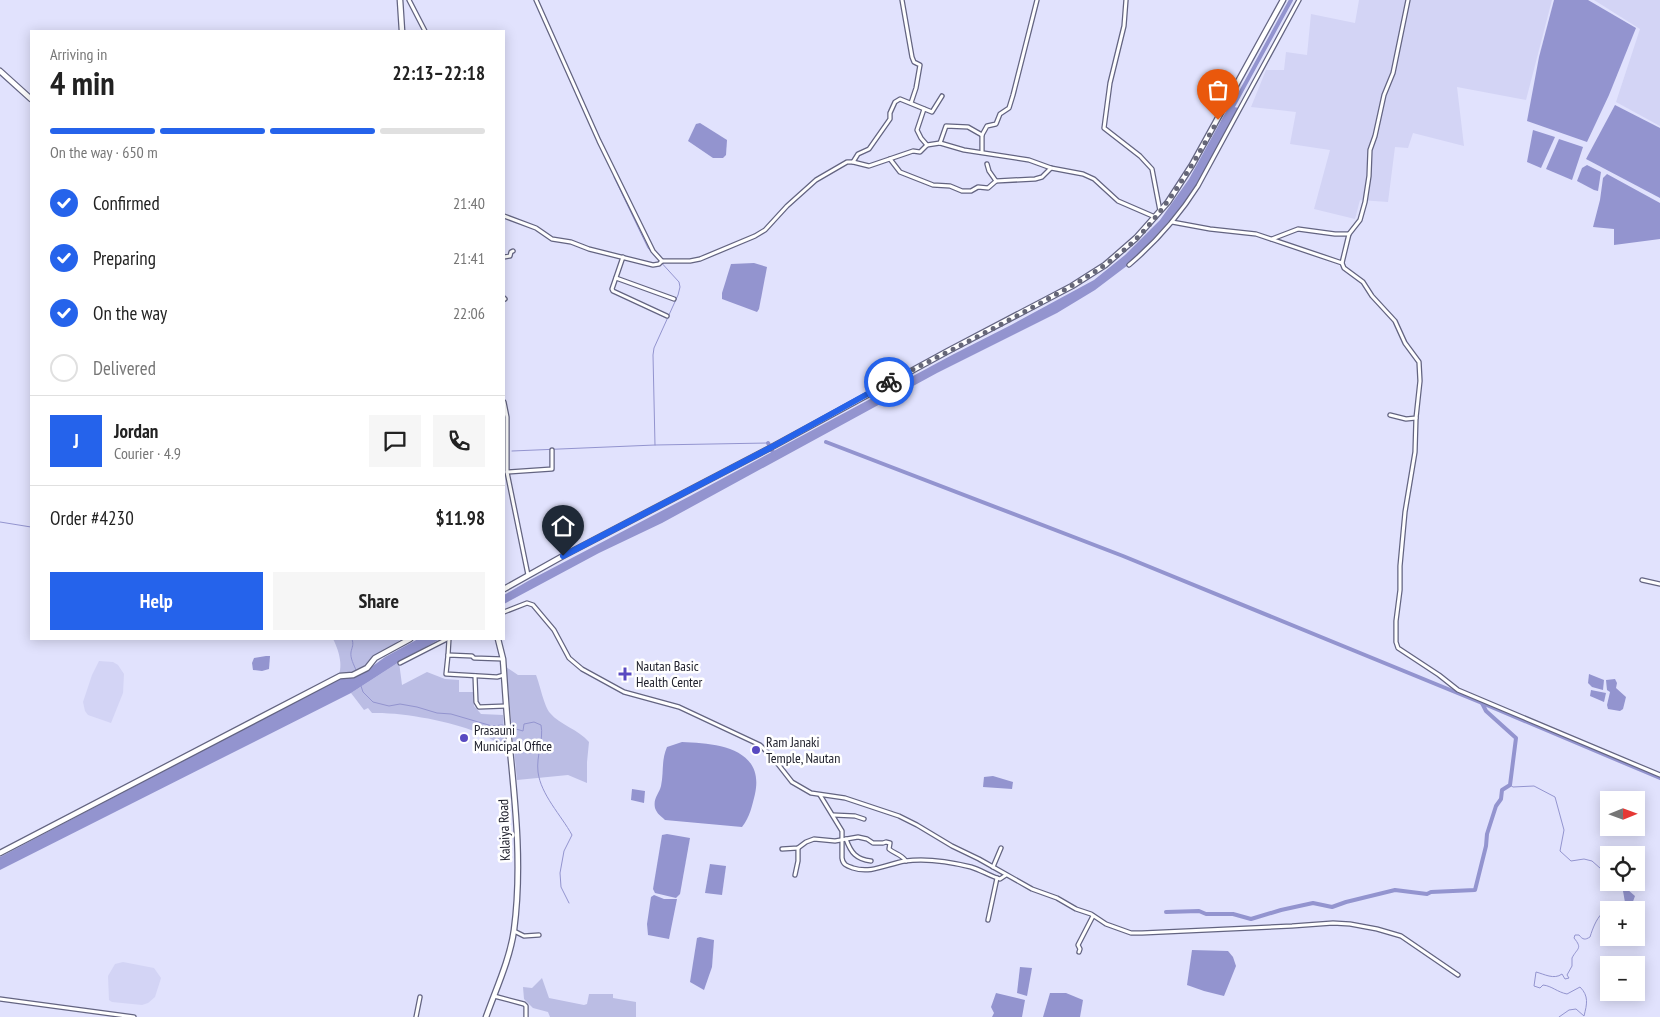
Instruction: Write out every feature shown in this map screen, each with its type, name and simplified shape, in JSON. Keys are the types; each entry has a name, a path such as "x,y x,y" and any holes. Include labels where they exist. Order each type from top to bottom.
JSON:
{"main road":[{"path":"400,0 402,30"},
{"path":"505,589 932,359 1072,286 1105,265 1136,238 1168,202 1192,165 1283,0"},
{"path":"0,71 30,99"},
{"path":"0,853 340,676 353,675 367,668 375,658 408,640"},
{"name":"Kalaiya Road","path":"486,1017 514,931 517,864 517,828 508,716 503,659 498,640"}],"street":[{"path":"408,0 424,30"},
{"path":"536,0 607,158 653,251 661,262"},
{"path":"902,0 912,57 914,62 920,64 911,103"},
{"path":"982,152 982,135 987,126 996,124 1000,114 1008,108 1013,95 1037,0"},
{"path":"1126,0 1124,26 1110,83 1104,128 1140,156 1152,169 1160,211"},
{"path":"1129,265 1160,236 1179,214 1198,186 1299,0"},
{"path":"1408,0 1393,72 1384,95 1370,150 1365,202 1360,220 1349,234 1342,263 1344,268 1363,282 1372,296 1396,321 1405,343 1419,362 1420,381 1415,452 1405,512 1396,642 1398,648 1458,690 1660,775"},
{"path":"853,162 858,154 868,148 887,124 895,102 900,99 932,112 942,96"},
{"path":"924,110 918,130 921,138 927,145"},
{"path":"940,143 946,126 968,127 982,135"},
{"path":"505,216 536,228 552,239 571,242 588,249 654,265 661,262 690,261 700,259 765,230 787,206 816,180 847,162 869,166 913,151 920,152 927,145 940,143 1029,160 1051,168 1083,174 1094,179 1118,201 1155,217"},
{"path":"890,159 900,172 918,180 939,186 950,186 962,191 971,191 978,187 991,186 996,181 1035,180 1042,177 1051,168"},
{"path":"987,164 989,171 996,181"},
{"path":"1172,222 1210,229 1256,234 1342,263"},
{"path":"1272,239 1298,229 1349,234"},
{"path":"505,257 510,256 510,252 513,251"},
{"path":"623,257 612,289 613,291 667,316"},
{"path":"616,278 674,299"},
{"path":"505,407 508,430 507,472 528,576"},
{"path":"1390,415 1406,419 1416,418"},
{"path":"507,472 552,469 552,450"},
{"path":"1642,580 1660,584"},
{"path":"505,612 527,603 533,605 554,630 569,658 582,670 624,692 679,707 760,745 792,782 810,793 845,798 899,816 1032,889 1057,898 1106,924 1131,933 1333,923 1350,924 1402,936 1458,975"},
{"path":"400,663 446,640"},
{"path":"448,640 446,674 497,677 504,675"},
{"path":"448,655 503,659"},
{"path":"475,676 476,702 479,707 506,706"},
{"path":"820,795 842,831 844,839 843,862 846,865 862,871 869,871 884,865 906,861 938,862 973,868 997,878 1006,875"},
{"path":"833,815 854,816 864,819"},
{"path":"782,849 798,848 814,839 829,841 858,837 873,843 890,843 889,849 901,855 906,861"},
{"path":"844,839 855,856 862,860 871,861"},
{"path":"795,875 798,848"},
{"path":"993,867 1001,848"},
{"path":"988,920 997,878"},
{"path":"1079,952 1078,945 1094,916"},
{"path":"514,931 524,936 539,935"},
{"path":"493,996 524,1004 526,1006 526,1017"},
{"path":"416,1017 420,997"},
{"path":"0,999 134,1017"}],"shaded area":[{"path":"1359,0 1552,0 1526,100 1457,87 1464,146 1413,133 1408,148 1395,147 1388,202 1360,200 1355,219 1314,209 1330,150 1290,144 1296,112 1251,107 1266,70 1284,70 1286,52 1307,55 1311,14 1355,23"},
{"path":"1554,0 1588,0 1636,28 1609,95 1587,142 1527,121 1539,57"},
{"path":"1594,0 1660,0 1660,126 1616,102 1640,29"},
{"path":"1615,105 1660,128 1660,198 1586,159"},
{"path":"1229,106 1239,108 1207,168 1185,202 1132,262 1095,290 1057,313 937,373 662,523 599,553 505,603 505,594 528,581 1094,280 1125,255 1160,220 1189,179"},
{"path":"700,123 727,140 726,155 723,158 713,158 688,141 696,124"},
{"path":"1533,130 1555,137 1541,168 1527,162"},
{"path":"1559,139 1583,147 1572,180 1546,169"},
{"path":"1587,165 1601,172 1598,191 1577,181 1582,168"},
{"path":"1607,174 1660,203 1660,239 1614,245 1614,229 1593,227 1603,178"},
{"path":"754,263 767,267 757,312 722,299 731,264"},
{"path":"333,640 400,640 393,646 375,655 363,668 338,676 340,662"},
{"path":"416,640 438,640 399,662 351,693 0,870 0,857 327,685 342,678 362,674 385,657"},
{"path":"270,656 269,669 262,671 253,670 252,663 254,658"},
{"path":"99,661 113,662 118,665 124,674 123,693 111,723 88,715 83,702"},
{"path":"399,662 402,685 427,672 445,679 459,680 459,692 473,692 474,706 481,714 503,715 505,746 477,732 453,724 411,716 372,713 368,708 364,710 351,693"},
{"path":"506,667 518,675 536,675 550,713 589,742 587,783 568,775 517,780"},
{"path":"1589,674 1604,680 1603,690 1592,687 1588,683"},
{"path":"1615,679 1617,683 1616,688 1626,697 1623,709 1620,711 1608,709 1607,705 1610,692 1607,690 1606,680"},
{"path":"1591,690 1606,693 1604,702 1590,696"},
{"path":"682,742 709,744 735,751 753,767 756,779 755,794 749,815 742,827 665,820 657,812 655,799 661,786 665,752 667,747"},
{"path":"993,776 1013,782 1012,789 983,787 984,777"},
{"path":"632,789 645,791 644,803 631,800"},
{"path":"667,834 690,838 680,894 676,898 655,893 653,889 662,835"},
{"path":"710,864 726,866 722,895 705,893"},
{"path":"1623,891 1629,891 1635,896 1633,901 1625,901"},
{"path":"654,895 664,899 677,899 669,939 648,935 647,924 651,897"},
{"path":"697,938 714,940 712,967 704,990 690,982"},
{"path":"1192,950 1228,951 1233,957 1236,966 1224,996 1187,985"},
{"path":"123,962 154,968 161,978 155,997 148,1003 142,1005 112,1002 109,1000 108,976 115,964"},
{"path":"1020,967 1032,968 1027,996 1017,993"},
{"path":"542,978 549,998 584,1005 587,1004 589,994 613,994 613,998 636,1002 636,1017 550,1017 548,1012 533,1008 524,999 523,987 532,988"},
{"path":"996,993 1025,1000 1022,1017 992,1017 994,1013 991,1007"},
{"path":"1050,993 1066,993 1083,1000 1080,1017 1043,1017"}],"waterway":[{"path":"1231,110 1291,0"},
{"path":"614,177 648,248 679,282 680,287 654,348 655,445"},
{"path":"826,442 1123,556 1660,778"},
{"path":"512,451 655,445 768,443"},
{"path":"768,443 774,454"},
{"path":"0,522 30,527"},
{"path":"352,640 351,657 356,670"},
{"path":"361,686 363,692 373,702 389,706 400,704 417,707 437,713 451,714 492,726 502,725 523,731 524,724 534,722 541,725 542,736 538,760 540,780 547,797 572,835 564,851 560,873 561,887 569,903"},
{"path":"1166,912 1199,911 1206,914 1233,914 1251,919 1313,903 1332,907 1395,890 1427,894 1431,892 1475,890 1486,846 1487,834 1496,806 1501,799 1502,790 1510,785 1516,738 1486,711 1482,703"},
{"path":"1510,785 1513,787 1534,786 1555,797 1564,830 1560,851 1571,861 1584,859 1592,861 1600,868"},
{"path":"1559,1017 1569,1010 1576,1009 1584,1016 1585,994 1580,987 1567,994 1543,985 1540,988 1534,986 1536,972 1552,977 1562,974 1565,979 1569,978 1567,975 1572,966 1572,958 1579,947 1574,938 1575,935 1579,935 1584,939 1590,937 1600,916"}],"way so far":[{"path":"889,382 999,326 1072,286 1105,265 1136,238 1168,202 1218,120"}],"place":[{"name":"Nautan Basic Health Center","path":"625,674"},
{"name":"Prasauni Municipal Office","path":"464,738"},
{"name":"Ram Janaki Temple, Nautan","path":"756,750"}],"route":[{"path":"563,556 770,448 889,382"}]}
